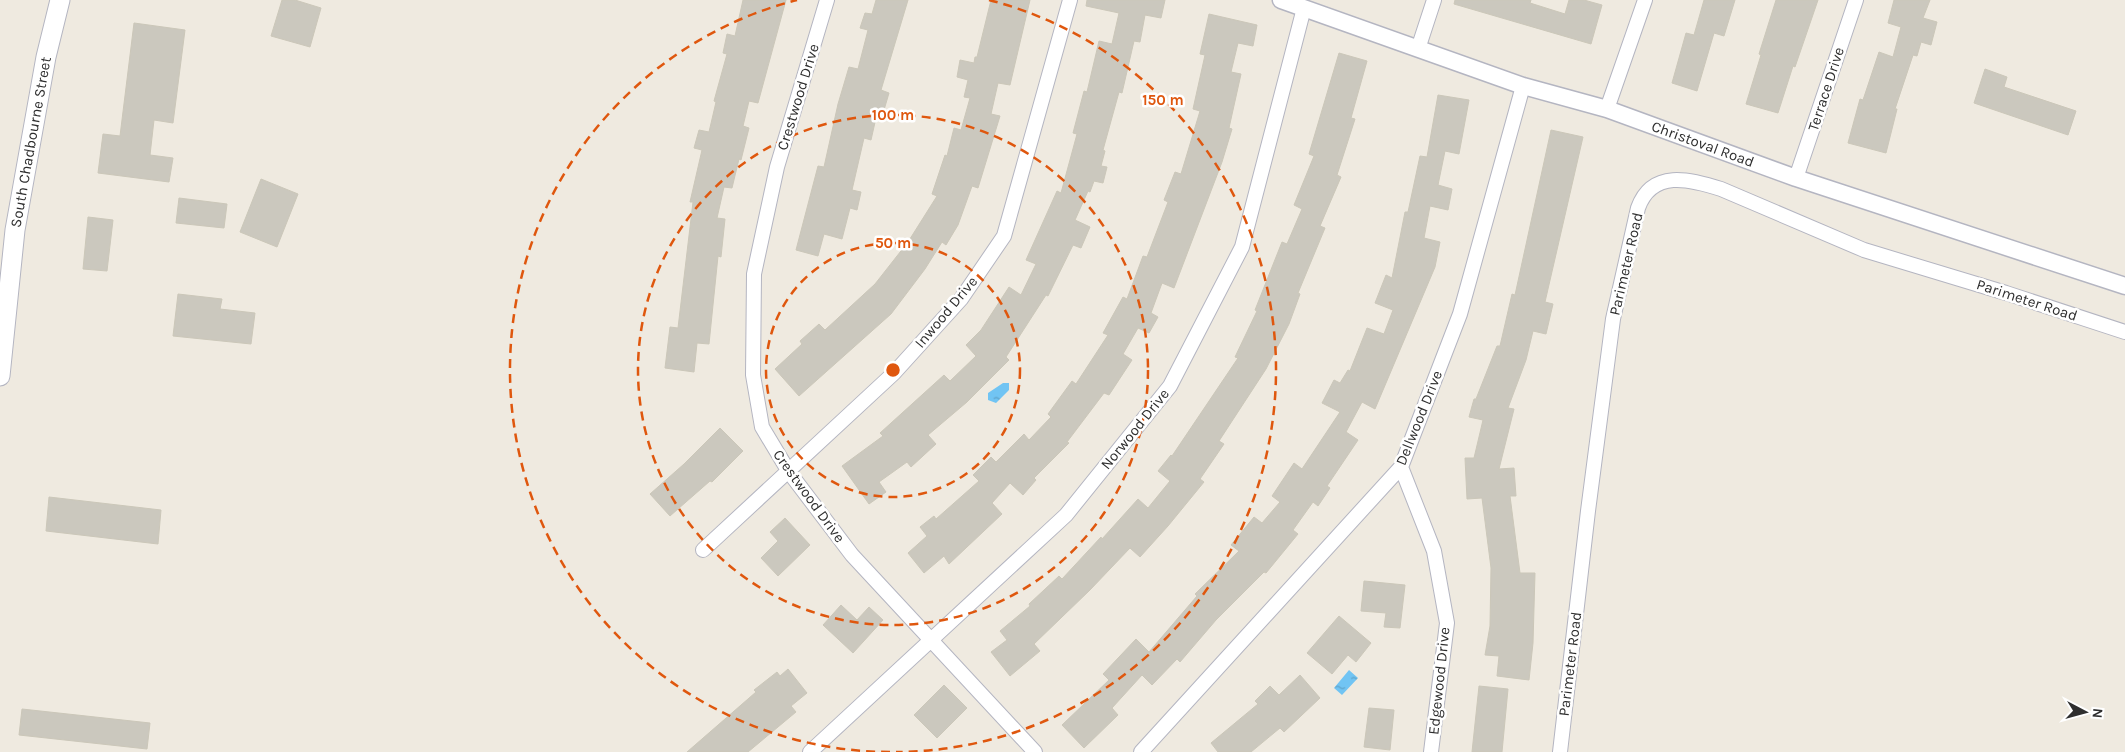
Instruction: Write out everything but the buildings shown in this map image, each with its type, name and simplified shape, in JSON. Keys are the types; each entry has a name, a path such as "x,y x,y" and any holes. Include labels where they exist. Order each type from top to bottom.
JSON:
{"main road":[{"name":"South Chadbourne Street","path":"0,376 15,230 46,57 60,0"}],"street":[{"name":"Crestwood Drive","path":"827,0 777,167 754,274 753,375 762,427 789,472 852,555 1035,752"},
{"name":"Inwood Drive","path":"703,550 894,373 961,299 1004,236 1070,0"},
{"name":"Christoval Road","path":"1281,0 1523,86 1607,109 1796,178 2125,286"},
{"path":"1418,48 1434,0"},
{"path":"1607,109 1645,0"},
{"name":"Terrace Drive","path":"1796,178 1856,0"},
{"name":"Norwood Drive","path":"810,752 1066,515 1170,386 1242,247 1304,8"},
{"name":"Dellwood Drive","path":"1141,752 1401,467 1460,314 1523,86"},
{"name":"Parimeter Road","path":"1560,752 1613,319 1638,208 1643,195 1655,185 1685,180 1713,187 1864,250 2006,293 2125,332"},
{"name":"Edgewood Drive","path":"1401,467 1434,551 1447,623 1431,752"}],"water":[{"path":"1003,383 1009,383 1009,390 996,403 988,400 988,393"},
{"path":"1349,670 1358,678 1342,695 1334,688"}]}
